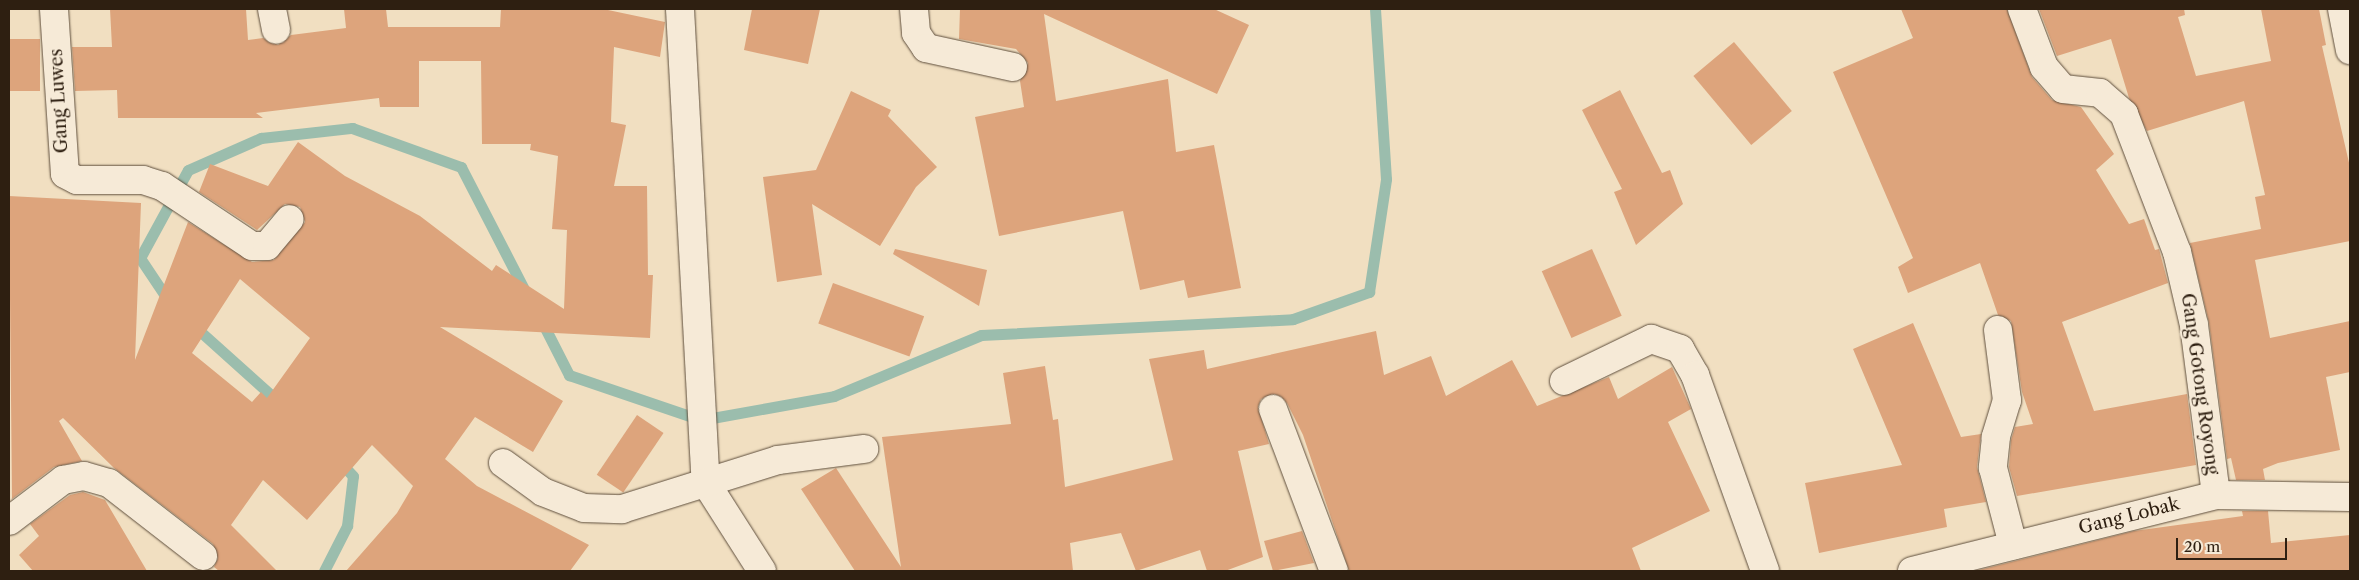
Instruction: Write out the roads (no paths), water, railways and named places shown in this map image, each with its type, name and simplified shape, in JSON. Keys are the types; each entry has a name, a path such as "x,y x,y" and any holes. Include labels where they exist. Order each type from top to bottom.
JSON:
{"street":[{"name":"Gang Luwes","path":"54,9 66,174 77,180 142,180 162,186 239,241 267,246 290,219"},
{"path":"680,9 691,264 702,378 706,482 762,571"},
{"path":"914,9 916,33 926,48 1013,67"},
{"name":"Gang Gotong Royong","path":"2022,9 2044,67 2063,89 2100,93 2124,114 2182,269 2194,325 2216,495"},
{"path":"2342,9 2350,50"},
{"path":"1998,330 2008,392 1992,468 2013,546"},
{"path":"1564,381 1652,339 1680,350 1695,375 1765,571"},
{"path":"1273,409 1334,571"},
{"path":"503,463 543,492 584,508 622,509 778,460 864,448"},
{"path":"9,521 63,480 84,476 109,482 204,556"},
{"name":"Gang Lobak","path":"1912,571 2216,495 2350,497"}],"waterway":[{"path":"541,320 569,375 701,420 834,396 981,335 1293,319 1369,292 1386,179 1375,9"},
{"path":"170,303 140,258 188,170 261,138 352,128 461,167 526,293"},
{"path":"193,325 281,404"},
{"path":"324,571 347,526 353,476 339,461"}]}
